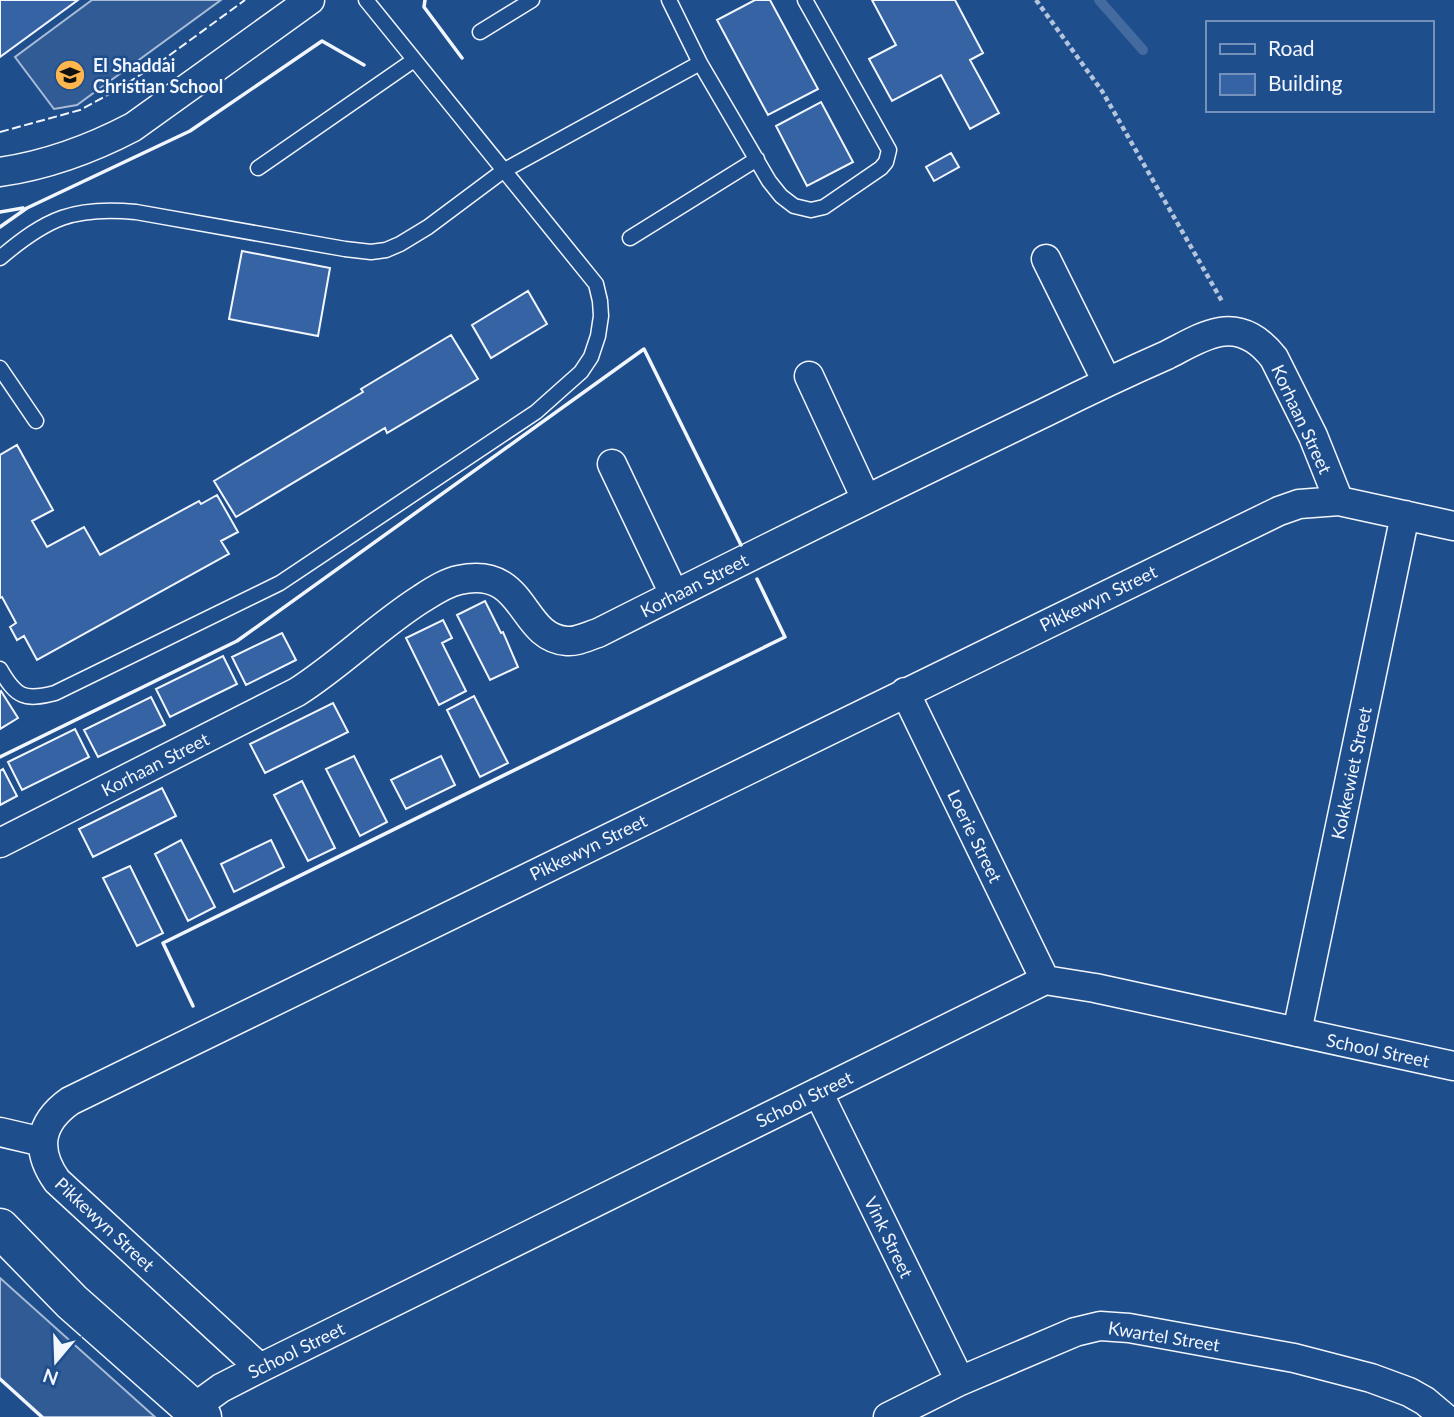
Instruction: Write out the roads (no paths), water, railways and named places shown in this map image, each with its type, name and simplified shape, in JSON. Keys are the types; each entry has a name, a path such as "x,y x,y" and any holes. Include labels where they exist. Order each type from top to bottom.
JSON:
{"main road":[{"path":"0,1228 72,1302 197,1413"},
{"path":"0,1251 72,1302"}],"street":[{"path":"0,172 68,157 133,127 310,0"},
{"path":"1046,259 1107,382"},
{"name":"Korhaan Street","path":"0,843 297,692 331,668 395,615 436,589 456,580 490,579 502,584 515,594 540,628 556,638 567,641 598,633 866,499 1212,334 1245,334 1257,340 1274,359 1313,436 1339,501"},
{"path":"809,376 866,499"},
{"path":"612,464 674,594"},
{"name":"Pikkewyn Street","path":"260,1368 57,1181 46,1163 43,1142 51,1118 70,1101 1279,511 1298,504 1339,501 1454,526"},
{"name":"Kokkewiet Street","path":"1297,1032 1405,515"},
{"name":"Loerie Street","path":"905,692 1045,980"},
{"name":"School Street","path":"197,1413 221,1388 260,1368 1045,980 1095,988 1454,1066"},
{"name":"Vink Street","path":"818,1093 960,1381"},
{"path":"0,1132 43,1142"},
{"name":"Kwartel Street","path":"888,1417 960,1381 1075,1332 1100,1326 1294,1358 1371,1378 1409,1392 1444,1417"}],"lane":[{"path":"0,669 11,688 18,693 38,697 55,693 280,583 536,412 581,372 591,357 598,336 601,309 596,284 366,0"},
{"path":"480,32 531,0"},
{"path":"669,0 700,63 781,196 794,206 811,210 824,207 862,182 886,162 889,150 805,0"},
{"path":"258,168 414,60"},
{"path":"0,258 31,232 58,219 107,209 345,249 371,252 386,250 428,227 503,171 700,63"},
{"path":"630,237 757,159"},
{"path":"0,368 36,421"}],"waterway":[{"path":"1099,0 1143,50"}],"place":[{"name":"El Shaddai Christian School","path":"70,75"}]}
